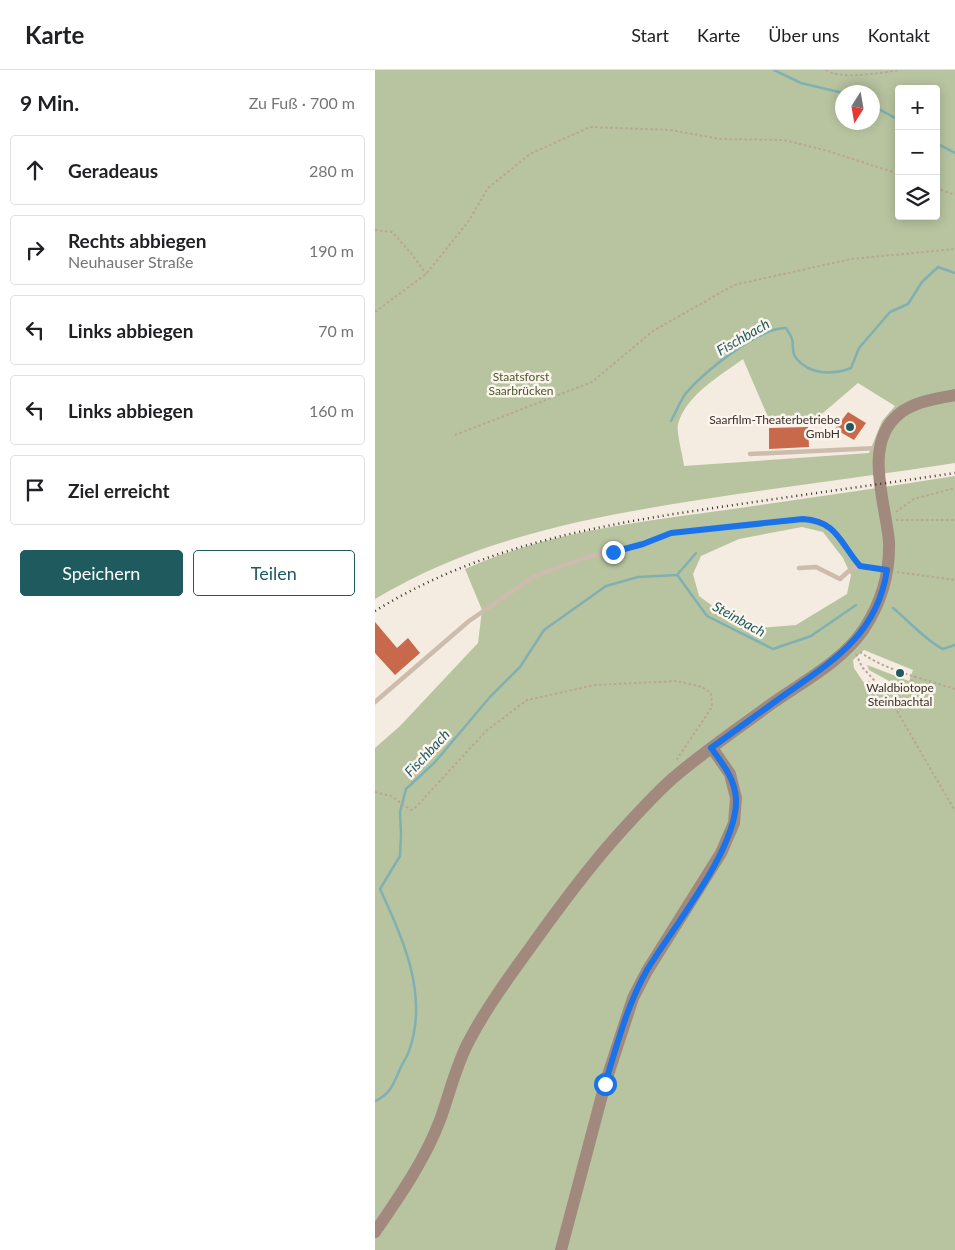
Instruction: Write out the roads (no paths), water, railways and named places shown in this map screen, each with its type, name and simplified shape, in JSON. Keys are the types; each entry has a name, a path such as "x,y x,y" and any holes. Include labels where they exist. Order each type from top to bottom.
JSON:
{"main road":[{"path":"375,1232 426,1151 440,1121 455,1074 470,1039 502,988 569,893 651,799 711,748 852,645 867,625 880,601 887,570 889,543 879,465 879,448 889,425 898,415 925,401 955,395"},
{"path":"561,1250 605,1084 633,998 647,971 721,853 734,823 736,798 730,774 711,748"}],"lane":[{"path":"750,454 879,448"},
{"path":"375,702 421,660 482,610 533,577 584,558 643,544 671,533 803,519 818,520 826,524 860,566"},
{"path":"799,568 816,568 840,579 851,569 860,566 887,570"}],"waterway":[{"path":"774,70 801,83 835,91"},
{"path":"880,110 895,118"},
{"path":"940,145 955,153"},
{"name":"Fischbach","path":"671,421 686,393 705,374 747,343 775,330 786,328 792,339 794,356 801,364 808,368 822,372 837,372 851,368 859,348 890,312 908,304 922,282 938,267 955,273"},
{"name":"Fischbach","path":"375,1101 388,1092 393,1084 409,1051 415,1028 416,1007 410,967 397,927 380,889 400,856 400,812 406,789 435,762 490,697 520,667 544,630 606,586 638,577 677,575 696,553"},
{"name":"Steinbach","path":"678,576 707,616 773,649 811,636 856,605"},
{"name":"Steinbach","path":"893,608 924,636 943,649 955,645"}],"railway":[{"path":"375,611 417,588 460,568 504,552 549,539 687,512 955,473"}],"place":[{"name":"Saarfilm-Theaterbetriebe GmbH","path":"850,427"},
{"name":"Waldbiotope Steinbachtal","path":"900,673"}],"park label":[{"name":"Staatsforst Saarbrücken","path":"521,384"}]}
